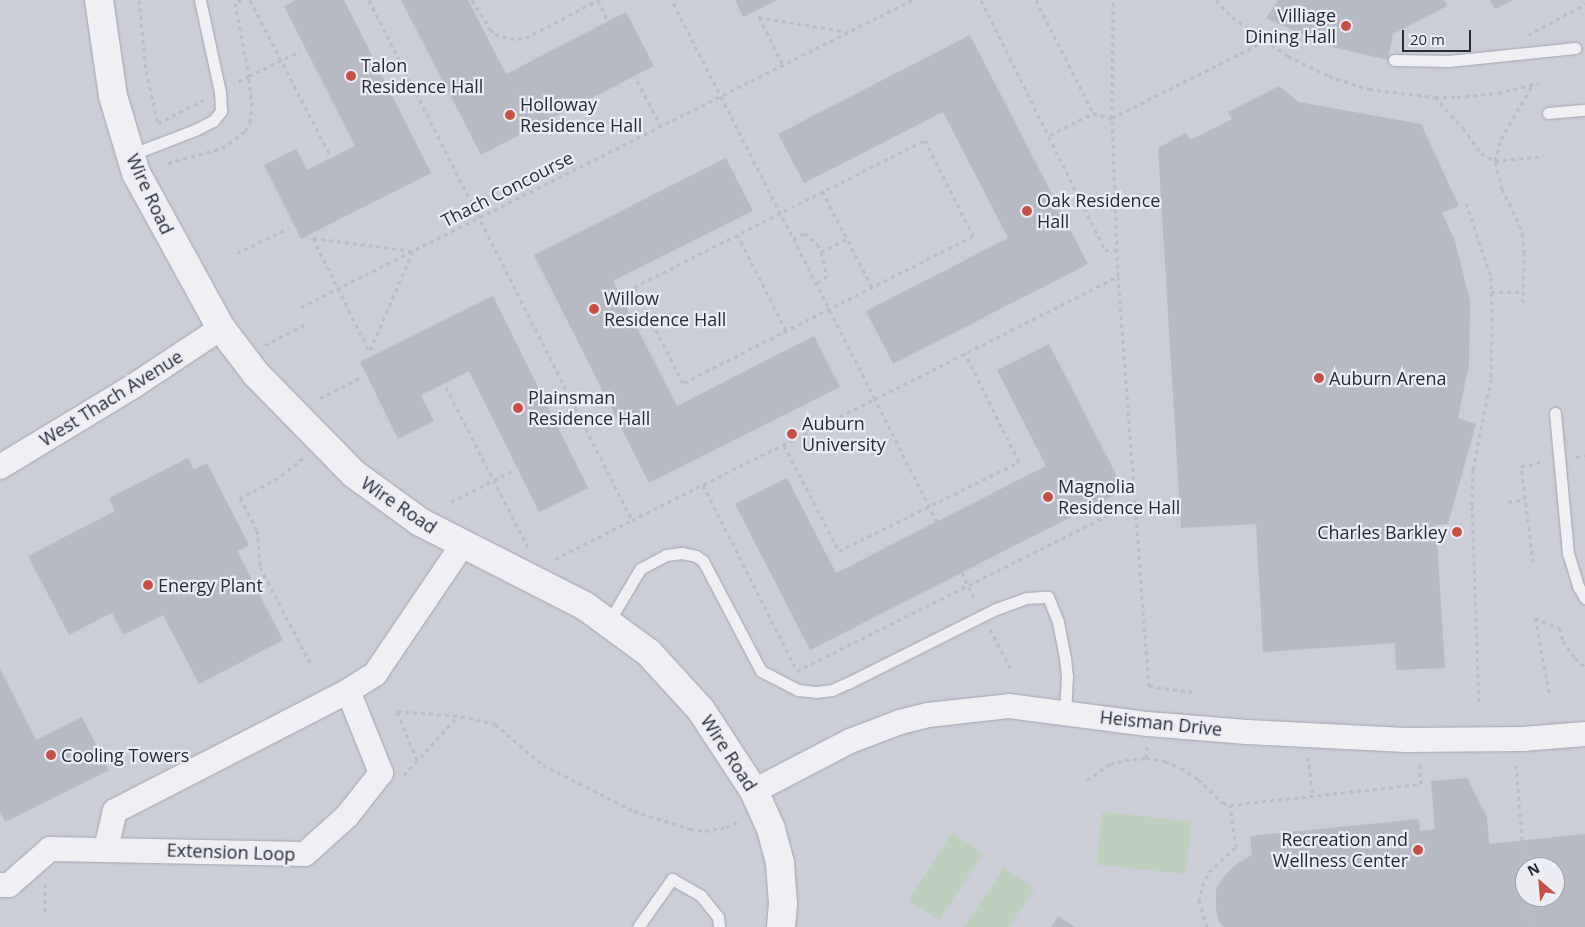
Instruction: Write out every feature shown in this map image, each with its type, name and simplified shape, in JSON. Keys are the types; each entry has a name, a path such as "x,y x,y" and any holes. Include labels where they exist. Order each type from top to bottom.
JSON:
{"street":[{"name":"Wire Road","path":"99,0 112,96 136,173 174,246 221,328 256,374 354,474 420,522 585,606 649,652 701,710 754,791 771,829 780,863 783,904 781,927"},
{"name":"West Thach Avenue","path":"0,467 132,387 221,328"},
{"path":"106,848 115,811 348,691 376,674 463,544"},
{"name":"Extension Loop","path":"0,885 9,885 50,849 106,848 305,854 347,816 381,773 348,691"},
{"name":"Heisman Drive","path":"754,791 850,741 928,715 1009,706 1148,724 1247,732 1406,740 1523,739 1585,734"}],"lane":[{"path":"130,155 213,121 220,111 220,92 200,0"},
{"path":"1394,60 1449,61 1575,48"},
{"path":"1548,113 1585,110"},
{"path":"1555,412 1568,553 1578,586 1585,598"},
{"path":"608,623 640,569 666,556 682,553 696,556 703,561 761,671 798,690 816,692 832,690 848,683 996,609 1026,598 1048,596 1058,622 1065,658 1067,676 1064,712"},
{"path":"638,927 672,879 701,896 718,917 719,927"}],"path":[{"path":"139,0 146,71 158,123 300,51"},
{"path":"241,0 235,3 249,76"},
{"path":"250,0 330,155"},
{"path":"370,0 632,520"},
{"path":"472,0 485,24 495,34 510,39 526,38 598,0 608,19"},
{"path":"672,0 937,522"},
{"name":"Thach Concourse","path":"301,308 912,0"},
{"path":"981,0 1050,135 1105,250 1116,250"},
{"path":"1036,0 1093,113"},
{"path":"1113,0 1112,118 1116,250 1149,687 1193,692"},
{"path":"1216,0 1232,17 1288,56 1342,80 1369,88 1435,97 1498,93 1539,83"},
{"path":"1522,38 1585,4"},
{"path":"784,65 758,17 849,32"},
{"path":"1050,135 1093,113 1112,118 1259,44 1263,40"},
{"path":"637,81 661,126"},
{"path":"1522,303 1523,236 1502,189 1495,161 1501,139 1533,84"},
{"path":"1435,97 1463,128 1481,153 1495,161 1544,156"},
{"path":"925,140 973,236 683,383 634,286 822,191 925,140"},
{"path":"822,191 872,287"},
{"path":"1466,203 1491,277 1491,379 1473,468 1472,506 1480,704"},
{"path":"237,254 289,228"},
{"path":"793,239 804,233 817,244 822,252 827,276 816,284"},
{"path":"737,234 786,330"},
{"path":"313,238 413,251 370,351 338,289 313,238"},
{"path":"822,252 847,239"},
{"path":"555,559 1118,276"},
{"path":"1491,292 1523,292"},
{"path":"265,345 308,323"},
{"path":"784,444 839,551 1019,462 965,354"},
{"path":"320,398 362,377"},
{"path":"446,387 530,549"},
{"path":"1574,458 1585,455"},
{"path":"302,458 278,478 240,498 257,530 260,568 311,664"},
{"path":"1533,562 1521,466 1537,464 1541,459"},
{"path":"451,502 512,471"},
{"path":"703,485 797,671 1135,502"},
{"path":"1508,502 1525,499"},
{"path":"962,572 977,604"},
{"path":"1550,696 1535,618 1559,628 1563,641 1575,658 1585,667"},
{"path":"989,628 1012,671"},
{"path":"417,760 397,711 461,716 495,724 543,765 634,811 690,829 705,831 726,827 738,822"},
{"path":"1146,758 1147,744"},
{"path":"1308,756 1313,796"},
{"path":"1087,780 1110,764 1146,758 1165,761 1181,768 1198,779 1222,803 1230,805 1421,784 1419,762"},
{"path":"1516,764 1523,857"},
{"path":"1207,927 1199,901 1202,886 1209,872 1236,847 1230,805"},
{"path":"1528,907 1530,927"}],"shaded area":[{"name":"Auburn University","path":"0,0 1585,0 1585,927 0,927"}],"green space":[{"path":"1102,812 1192,821 1186,874 1096,865"},
{"path":"952,833 983,853 939,920 908,900"},
{"path":"1004,868 1035,888 1009,927 964,927"}],"building":[{"name":"Talon Residence Hall","path":"296,0 344,0 431,173 301,239 264,165 296,149 307,170 355,146 284,6"},
{"name":"Holloway Residence Hall","path":"401,0 468,0 506,74 626,12 654,66 481,155"},
{"path":"735,0 777,0 743,17"},
{"name":"Villiage Dining Hall","path":"1278,0 1444,0 1447,6 1393,34 1388,60 1328,46 1266,18"},
{"path":"1490,0 1513,0 1495,9"},
{"name":"Oak Residence Hall","path":"970,35 1088,264 893,364 866,311 1008,238 943,112 804,183 778,134"},
{"name":"Auburn Arena","path":"1279,86 1299,102 1421,124 1459,206 1442,213 1455,241 1470,301 1469,364 1458,418 1476,424 1448,524 1436,525 1445,668 1396,670 1395,643 1263,652 1256,524 1181,528 1158,148 1186,133 1190,140 1232,119 1228,112"},
{"name":"Willow Residence Hall","path":"726,158 753,211 613,281 677,406 814,336 840,387 649,483 534,255"},
{"name":"Plainsman Residence Hall","path":"493,296 588,488 539,512 469,371 421,395 434,421 398,439 360,362"},
{"name":"Magnolia Residence Hall","path":"1049,344 1124,490 810,650 735,504 787,478 836,573 1046,466 997,370"},
{"name":"Energy Plant","path":"188,458 194,470 207,463 249,545 237,551 283,640 199,684 163,615 123,635 112,613 69,635 28,556 115,511 109,498"},
{"name":"Cooling Towers","path":"0,669 36,740 82,717 109,770 5,822 0,812"},
{"name":"Recreation and Wellness Center","path":"1467,778 1487,817 1489,844 1585,834 1585,927 1224,927 1219,922 1216,909 1216,889 1226,874 1238,863 1252,855 1250,836 1419,819 1420,831 1435,829 1431,781"},
{"path":"1058,916 1075,927 1051,927"}],"place":[{"name":"Villiage Dining Hall","path":"1346,26"},
{"name":"Talon Residence Hall","path":"351,76"},
{"name":"Holloway Residence Hall","path":"510,115"},
{"name":"Oak Residence Hall","path":"1027,211"},
{"name":"Willow Residence Hall","path":"594,309"},
{"name":"Auburn Arena","path":"1319,378"},
{"name":"Plainsman Residence Hall","path":"518,408"},
{"name":"Auburn University","path":"792,434"},
{"name":"Magnolia Residence Hall","path":"1048,497"},
{"name":"Charles Barkley","path":"1457,532"},
{"name":"Energy Plant","path":"148,585"},
{"name":"Cooling Towers","path":"51,755"},
{"name":"Recreation and Wellness Center","path":"1418,850"}]}
